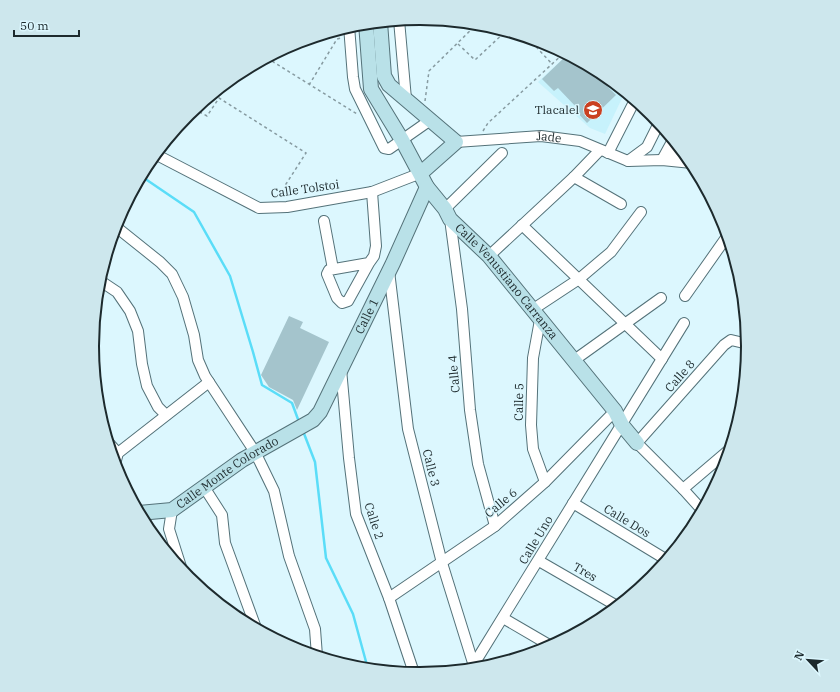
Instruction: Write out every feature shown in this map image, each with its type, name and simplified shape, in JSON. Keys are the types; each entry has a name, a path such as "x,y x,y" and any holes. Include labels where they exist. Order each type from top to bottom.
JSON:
{"street":[{"path":"400,26 406,99"},
{"path":"380,28 384,76 388,85 456,142 421,174"},
{"name":"Calle Venustiano Carranza","path":"367,30 371,89 402,140 427,187 448,214 489,256 615,411 622,425 637,443 698,506"},
{"path":"349,33 352,76 355,89 384,148 389,149 402,140 426,118"},
{"path":"489,256 574,176 604,151 632,105"},
{"path":"628,161 647,147 656,129"},
{"name":"Jade","path":"456,142 542,136 580,141 628,161 662,160 683,162"},
{"path":"662,160 670,145"},
{"path":"662,160 677,153"},
{"path":"448,214 502,154"},
{"name":"Calle Tolstoi","path":"161,157 259,208 288,207 372,192 421,174"},
{"path":"574,176 621,204"},
{"name":"Calle 1","path":"292,432 313,420 320,412 389,271 427,187"},
{"path":"369,263 329,270 327,274 337,298 342,303 348,301 374,256 376,246 372,192"},
{"path":"536,315 611,252 642,212"},
{"name":"Calle 4","path":"448,214 462,309 470,410 478,464 495,526"},
{"path":"324,221 333,269"},
{"path":"522,225 662,359"},
{"path":"120,230 160,262 172,274 183,297 194,335 198,360 205,376 255,452 274,491 289,556 315,629 317,650"},
{"path":"685,296 723,241"},
{"name":"Calle 3","path":"389,271 408,429 442,563 471,663"},
{"path":"105,284 118,292 130,311 138,331 142,364 147,386 158,407 166,415"},
{"path":"573,361 662,298"},
{"name":"Calle 5","path":"536,315 532,358 531,425 533,449 545,482"},
{"name":"Calle Uno","path":"475,662 539,561 684,323"},
{"name":"Calle 8","path":"637,443 724,345 731,340 741,342"},
{"name":"Calle 2","path":"341,369 349,458 356,514 389,598 412,667"},
{"path":"118,453 209,382"},
{"name":"Calle 6","path":"389,598 495,526 545,482 615,411"},
{"name":"Calle Monte Colorado","path":"146,512 172,510 242,460 292,432"},
{"path":"683,489 721,456"},
{"path":"204,486 222,515 225,543 253,620"},
{"name":"Calle Dos","path":"574,503 662,557"},
{"path":"172,510 169,529 178,556"},
{"name":"Tres","path":"539,561 612,603"},
{"path":"503,618 545,642"}],"path":[{"path":"426,118 429,71 472,29"},
{"path":"309,85 337,39 346,34"},
{"path":"458,44 475,60 501,36"},
{"path":"536,46 552,64"},
{"path":"477,141 488,123 560,57"},
{"path":"272,61 356,114 366,110"},
{"path":"200,112 207,116 219,98 306,153 286,184 288,207"}],"shaded area":[{"name":"Tlacalel","path":"563,59 598,79 623,97 605,134 590,128 538,82"}],"building":[{"name":"Tlacalel","path":"563,59 598,79 616,95 587,123 575,110 577,108 558,88 554,91 542,79"},
{"path":"289,316 303,322 300,328 329,342 297,410 293,400 269,387 261,375"}],"waterway":[{"path":"146,179 194,212 230,276 262,385 292,403 299,422"},
{"path":"303,431 315,462 326,558 353,614 366,662"}],"place":[{"name":"Tlacalel","path":"593,110"}]}
